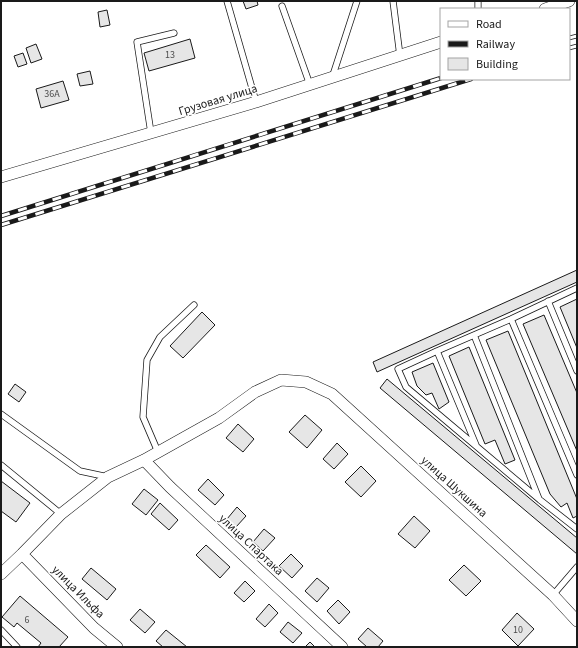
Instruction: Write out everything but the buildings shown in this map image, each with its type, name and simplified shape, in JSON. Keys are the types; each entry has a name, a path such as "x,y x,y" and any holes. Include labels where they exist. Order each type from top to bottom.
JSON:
{"street":[{"path":"548,8 569,1"},
{"name":"Грузовая улица","path":"1,177 256,102 440,42"},
{"name":"улица Шукшина","path":"158,452 219,418 255,392 281,380 306,382 332,394 553,595 577,621"},
{"path":"1,574 61,514 108,477 158,452"},
{"name":"улица Спартака","path":"144,460 170,488 342,647"},
{"name":"улица Ильфа","path":"22,554 94,628 117,647"}],"lane":[{"path":"227,1 256,102"},
{"path":"331,78 357,1"},
{"path":"393,1 400,56"},
{"path":"282,6 310,85"},
{"path":"151,133 137,42 174,32"},
{"path":"577,288 398,369 406,387 540,500 577,529"},
{"path":"548,301 577,371"},
{"path":"158,452 143,417 147,360 160,338 194,305"},
{"path":"511,319 577,475"},
{"path":"474,335 540,500"},
{"path":"437,351 476,446"},
{"path":"1,414 80,471 108,477"},
{"path":"1,465 61,514"},
{"path":"553,595 577,567"},
{"path":"1,630 17,647"}],"railway":[{"path":"570,38 577,36"},
{"path":"570,48 577,46"},
{"path":"1,216 440,78"},
{"path":"1,225 468,80"}]}
